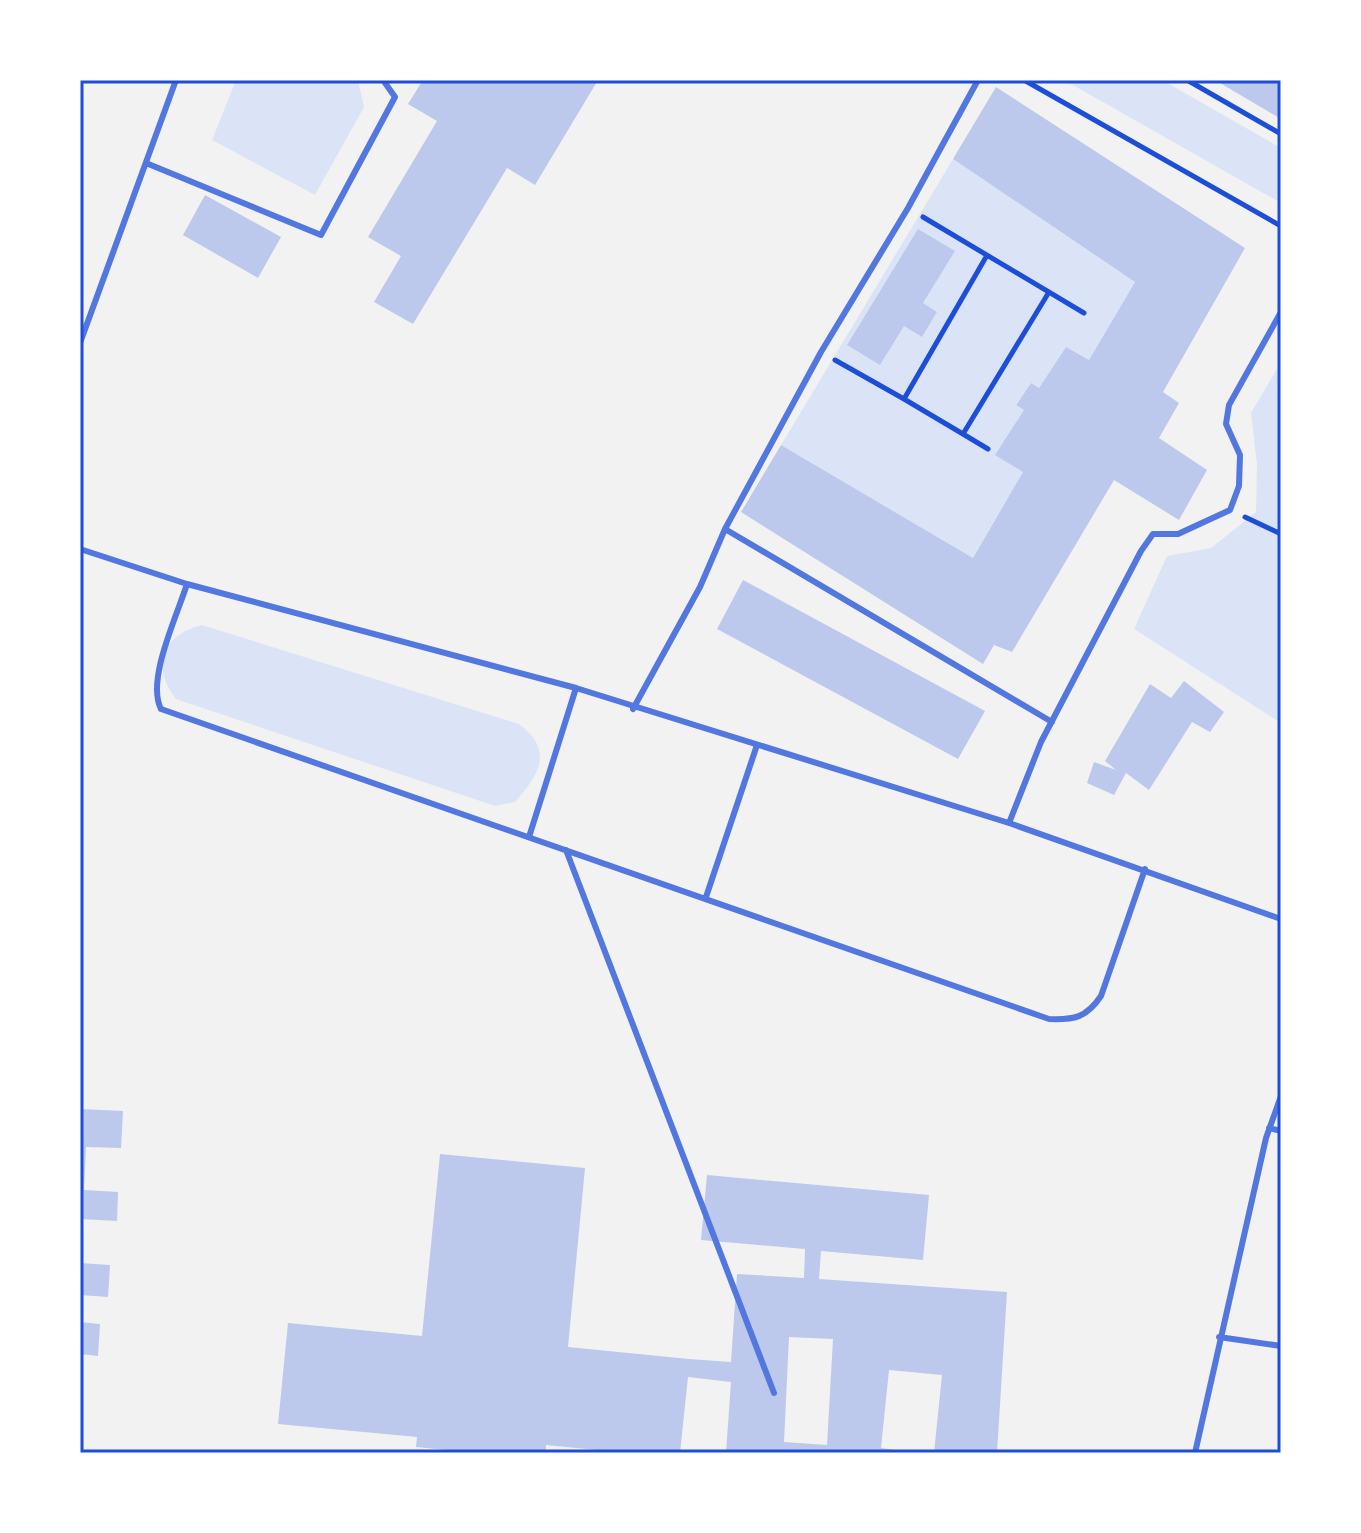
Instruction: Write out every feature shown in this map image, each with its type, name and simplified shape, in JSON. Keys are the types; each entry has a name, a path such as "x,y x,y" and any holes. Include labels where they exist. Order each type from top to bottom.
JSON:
{"lane":[{"path":"80,343 176,80"},
{"path":"146,163 321,235 395,97 383,80"},
{"path":"633,709 700,587 725,529 821,352 908,208 978,80"},
{"path":"1009,823 1052,722 1141,551 1153,534 1178,534 1230,510 1239,486 1240,455 1226,424 1229,405 1281,312"},
{"path":"725,529 1052,722"},
{"path":"80,549 187,584 576,688 633,709 1009,823 1281,919"},
{"path":"187,584 156,679 154,696 161,709 1049,1019 1073,1020 1090,1012 1101,996 1145,869"},
{"path":"529,837 576,688"},
{"path":"706,897 757,745"},
{"path":"566,850 774,1393"},
{"path":"1195,1453 1269,1128 1281,1096"},
{"path":"1269,1128 1281,1131"},
{"path":"1219,1337 1281,1346"}],"path":[{"path":"1024,80 1281,226"},
{"path":"1187,80 1281,134"},
{"path":"908,208 1084,313"},
{"path":"904,399 986,257"},
{"path":"963,434 1049,292"},
{"path":"821,352 988,449"},
{"path":"1230,510 1281,534"}],"shaded area":[{"path":"236,80 358,80 364,107 315,195 212,140"},
{"path":"1064,80 1162,80 1281,148 1281,203"},
{"path":"953,159 1135,282 1089,360 1066,347 1039,388 1031,383 1016,404 1024,410 1023,472 973,558 781,445"},
{"path":"1281,362 1281,723 1134,629 1167,556 1211,548 1256,512 1257,465 1251,413"},
{"path":"202,625 519,724 537,743 540,762 536,772 515,802 495,806 176,699 163,675 164,653 177,636"}],"building":[{"path":"423,80 598,80 535,185 507,168 413,324 374,302 401,256 368,237 437,121 408,104"},
{"path":"1215,80 1281,80 1281,119"},
{"path":"996,87 1245,248 1163,392 1179,403 1159,438 1207,470 1179,520 1114,480 1012,652 994,645 983,664 741,512 781,445 973,558 1023,472 995,455 1024,410 1016,405 1031,383 1039,388 1066,347 1089,360 1135,282 953,159"},
{"path":"205,195 281,237 258,278 183,235"},
{"path":"918,229 955,251 923,303 937,312 922,337 904,326 880,365 847,345"},
{"path":"743,580 985,711 958,759 717,629"},
{"path":"1184,681 1224,712 1210,732 1192,722 1149,790 1126,773 1114,795 1087,783 1094,762 1116,770 1105,761 1150,684 1171,698"},
{"path":"80,1109 123,1111 121,1148 86,1147 84,1190 118,1192 117,1221 80,1219"},
{"path":"440,1154 585,1168 568,1347 689,1359 731,1362 737,1274 804,1278 805,1249 701,1240 707,1175 929,1195 923,1260 821,1251 819,1279 1007,1292 997,1453 934,1453 942,1375 889,1370 881,1448 917,1453 726,1453 731,1382 688,1377 680,1453 627,1453 546,1445 546,1453 479,1453 416,1447 417,1437 278,1424 288,1323 422,1336","holes":["789,1337 833,1339 827,1445 784,1442"]},
{"path":"80,1263 110,1265 108,1297 80,1295"},
{"path":"80,1322 100,1324 98,1356 80,1354"}]}
